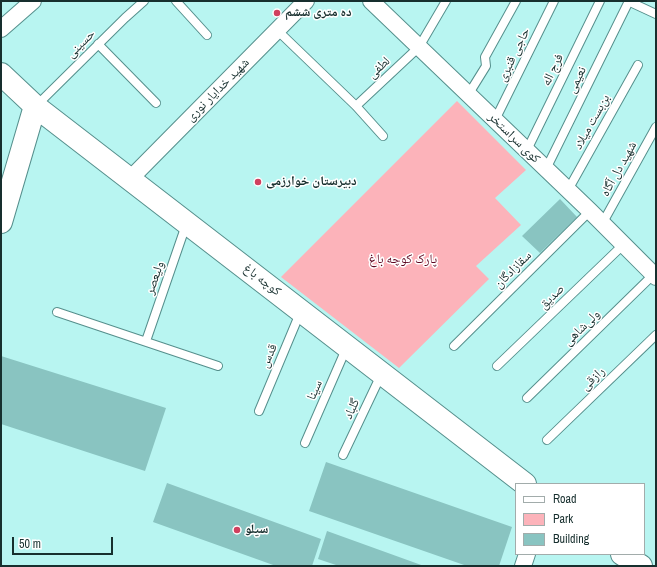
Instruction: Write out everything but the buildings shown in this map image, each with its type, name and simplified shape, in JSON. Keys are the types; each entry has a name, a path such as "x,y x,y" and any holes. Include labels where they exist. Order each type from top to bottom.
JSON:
{"main road":[{"name":"کوچه باغ","path":"1,74 35,106 524,483"},
{"path":"1,222 35,106"},
{"path":"624,555 641,566"}],"street":[{"path":"1,29 33,1"},
{"name":"شهید خدایار نوری","path":"130,179 306,1"},
{"name":"کوی سراستخر","path":"378,4 468,95 527,150 655,275"},
{"path":"523,566 527,555"}],"lane":[{"name":"حسینی","path":"35,106 144,1"},
{"path":"176,1 207,34"},
{"name":"لطفی","path":"356,106 419,47 446,1"},
{"path":"468,95 486,66 485,57 516,1"},
{"name":"حاجی قنبری","path":"495,120 554,1"},
{"name":"فرج اله","path":"527,150 600,1"},
{"path":"629,1 656,14"},
{"name":"نعیمی","path":"546,169 629,1"},
{"path":"277,30 356,106 383,136"},
{"path":"98,44 156,103"},
{"name":"بن‌بست میلاد","path":"568,190 638,65"},
{"name":"شهید دل آگاه","path":"602,224 656,127"},
{"name":"سقازادگان","path":"454,346 590,211"},
{"name":"ولیعصر","path":"146,341 187,223"},
{"name":"صدیق","path":"497,366 623,245"},
{"name":"ولی‌شاهی","path":"527,398 655,275"},
{"name":"قدس","path":"259,411 301,311"},
{"path":"58,312 218,366"},
{"name":"رازقی","path":"547,440 656,335"},
{"name":"سینا","path":"305,443 348,346"},
{"name":"گلباد","path":"344,455 382,373"}],"green space":[{"name":"پارک کوچه باغ","path":"457,101 526,170 495,198 521,225 476,266 489,279 399,368 281,277"}],"place":[{"name":"ده متری ششم","path":"277,13"},
{"name":"دبیرستان خوارزمی","path":"258,182"},
{"name":"سیلو","path":"237,530"}]}
